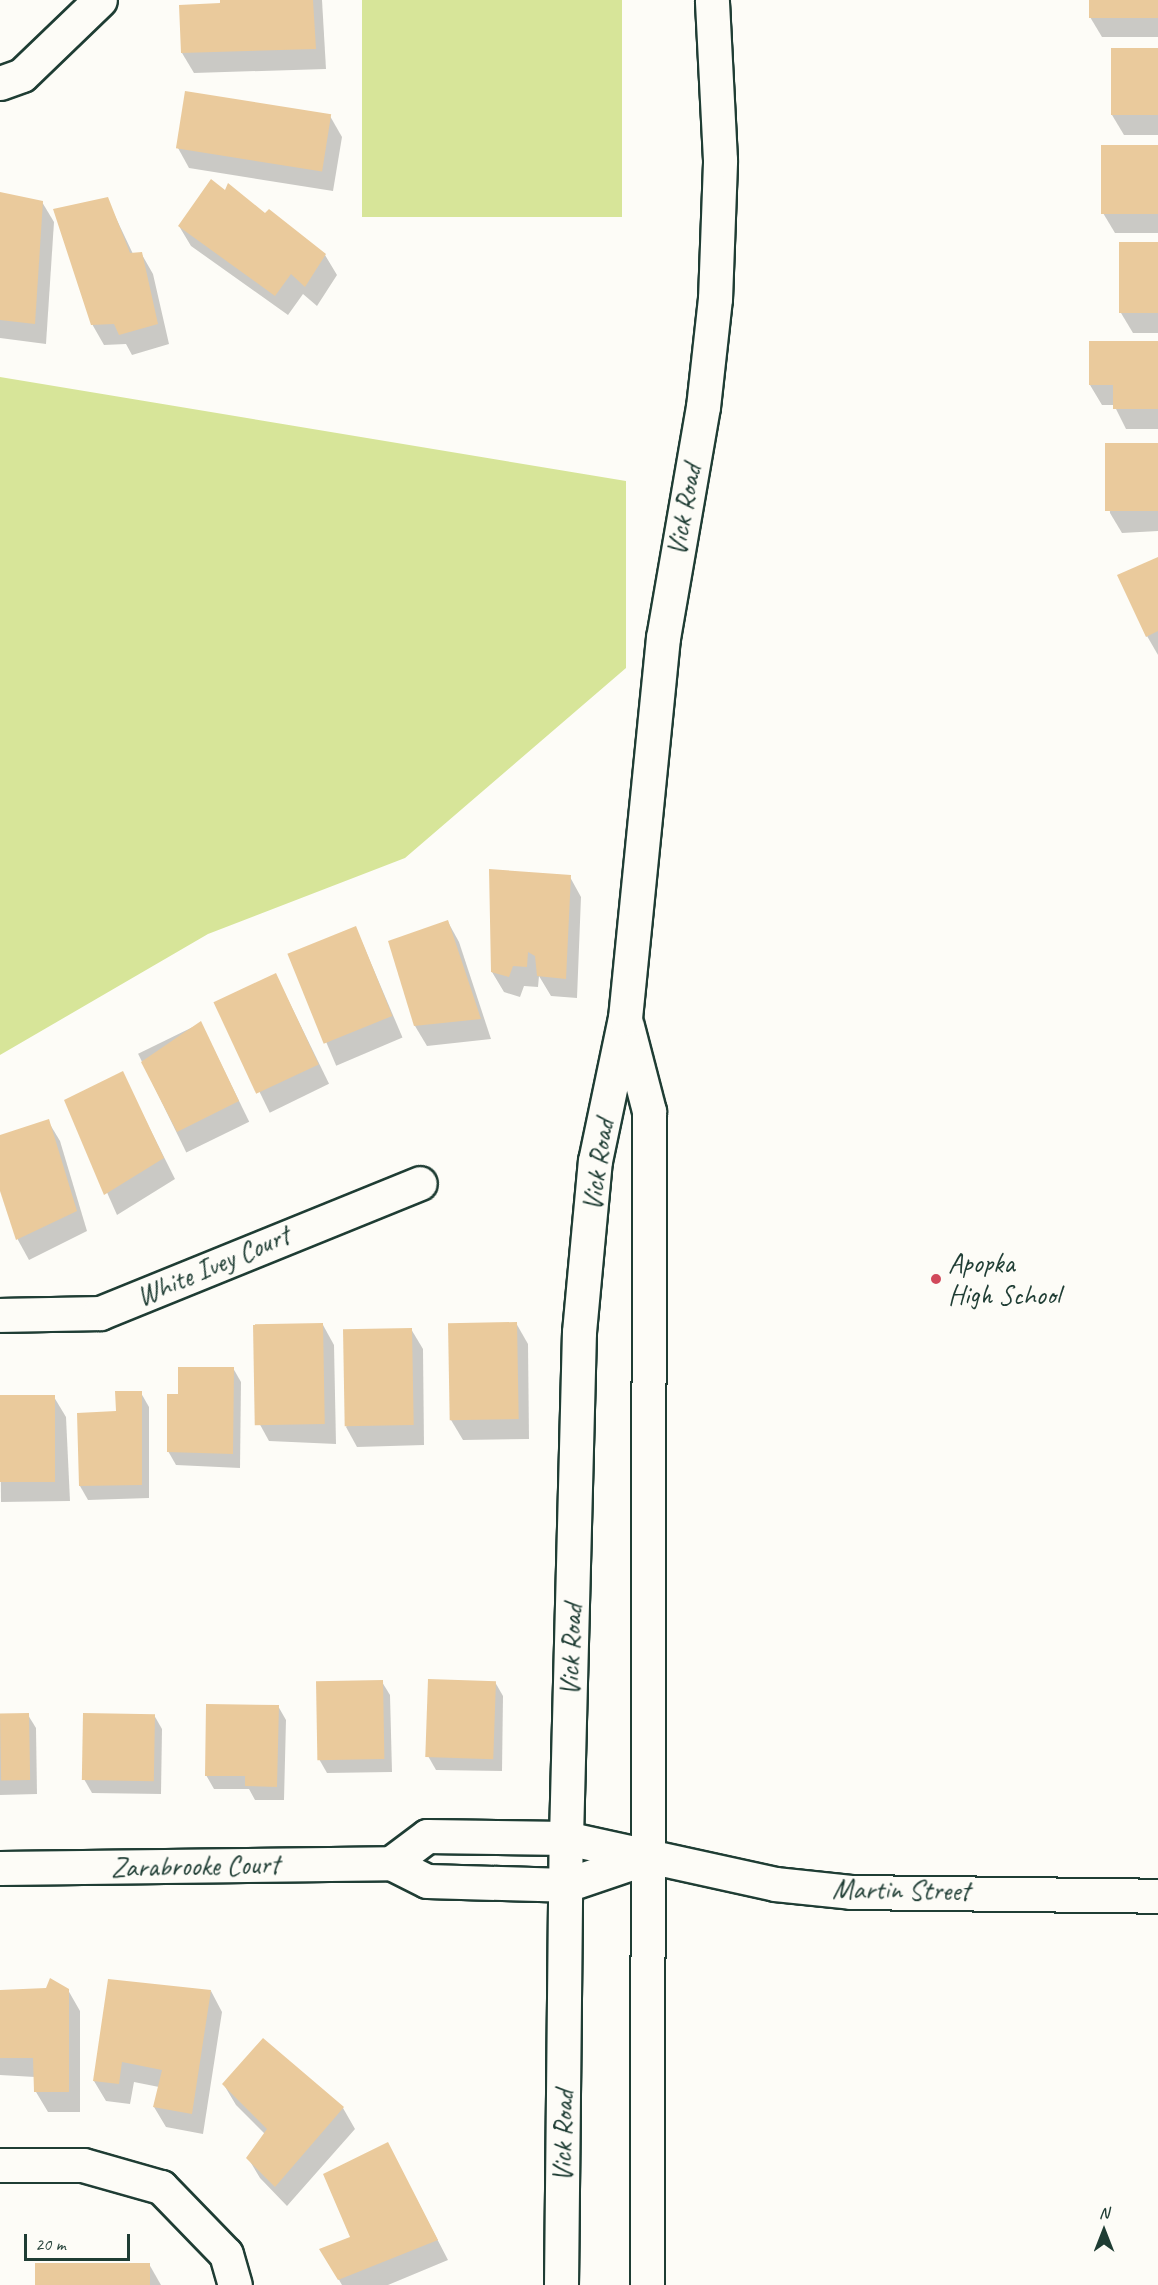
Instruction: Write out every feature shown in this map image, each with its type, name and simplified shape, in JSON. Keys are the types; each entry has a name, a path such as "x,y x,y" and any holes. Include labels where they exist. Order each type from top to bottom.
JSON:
{"street":[{"path":"0,83 22,75 100,0"},
{"name":"Vick Road","path":"561,2285 566,1838 579,1332 595,1161 625,1018 663,638 703,406 715,299 720,160 712,0"},
{"name":"Vick Road","path":"625,1018 649,1111 646,2285"},
{"name":"White Ivey Court","path":"0,1315 99,1313 420,1183"},
{"name":"Martin Street","path":"390,1863 427,1836 566,1838 646,1858 775,1884 851,1892 1158,1896"},
{"path":"390,1863 427,1881 566,1885 646,1858"},
{"name":"Zarabrooke Court","path":"0,1868 390,1863"},
{"path":"0,2165 83,2165 161,2187 226,2254 235,2285"}],"green space":[{"path":"362,0 622,0 622,217 362,217"},
{"path":"0,377 626,481 626,668 405,858 208,934 0,1055"}],"building":[{"path":"220,0 313,0 316,49 181,53 179,5 220,3"},
{"path":"1089,0 1158,0 1158,18 1089,18"},
{"path":"1111,48 1158,48 1158,115 1111,115"},
{"path":"185,91 331,114 322,171 176,148"},
{"path":"1101,145 1158,145 1158,214 1101,214"},
{"path":"211,179 225,190 228,183 265,213 269,209 326,254 305,287 291,274 275,296 178,226"},
{"path":"0,192 43,201 35,324 0,320"},
{"path":"108,197 130,253 142,252 158,324 119,335 114,324 91,325 53,209"},
{"path":"1119,242 1158,242 1158,313 1119,313"},
{"path":"1089,341 1158,341 1158,409 1113,409 1113,385 1089,385"},
{"path":"1105,443 1158,443 1158,511 1105,511"},
{"path":"1158,557 1158,631 1146,637 1117,575"},
{"path":"489,869 571,875 566,979 537,976 535,956 528,952 527,967 513,966 509,977 491,972"},
{"path":"448,920 481,1019 414,1026 388,941"},
{"path":"356,926 392,1016 324,1044 287,954"},
{"path":"276,973 319,1065 256,1094 213,1002"},
{"path":"201,1021 239,1101 177,1132 141,1062"},
{"path":"123,1071 164,1158 104,1195 64,1100"},
{"path":"49,1119 77,1211 16,1240 0,1191 0,1135"},
{"path":"517,1322 519,1419 450,1420 448,1323"},
{"path":"323,1323 325,1424 255,1425 253,1324"},
{"path":"412,1328 414,1425 345,1426 343,1329"},
{"path":"178,1367 234,1367 233,1454 167,1452 167,1394 178,1394"},
{"path":"115,1391 142,1391 142,1485 79,1486 77,1413 116,1411"},
{"path":"0,1395 55,1395 55,1482 0,1482"},
{"path":"428,1679 496,1681 493,1759 425,1757"},
{"path":"383,1680 384,1759 317,1760 316,1681"},
{"path":"206,1704 279,1705 277,1787 245,1786 245,1776 205,1776"},
{"path":"29,1713 30,1780 1,1780 0,1714"},
{"path":"83,1713 155,1714 154,1781 82,1780"},
{"path":"50,1978 69,1989 69,2092 34,2092 33,2058 0,2058 0,1990 46,1988"},
{"path":"108,1979 211,1990 192,2114 153,2107 162,2070 122,2062 119,2084 93,2081"},
{"path":"263,2038 344,2107 275,2187 246,2158 267,2129 222,2084"},
{"path":"388,2142 438,2240 338,2280 319,2249 350,2237 323,2174"},
{"path":"35,2263 150,2263 150,2285 35,2285"}],"place":[{"name":"Apopka High School","path":"936,1279"}]}
